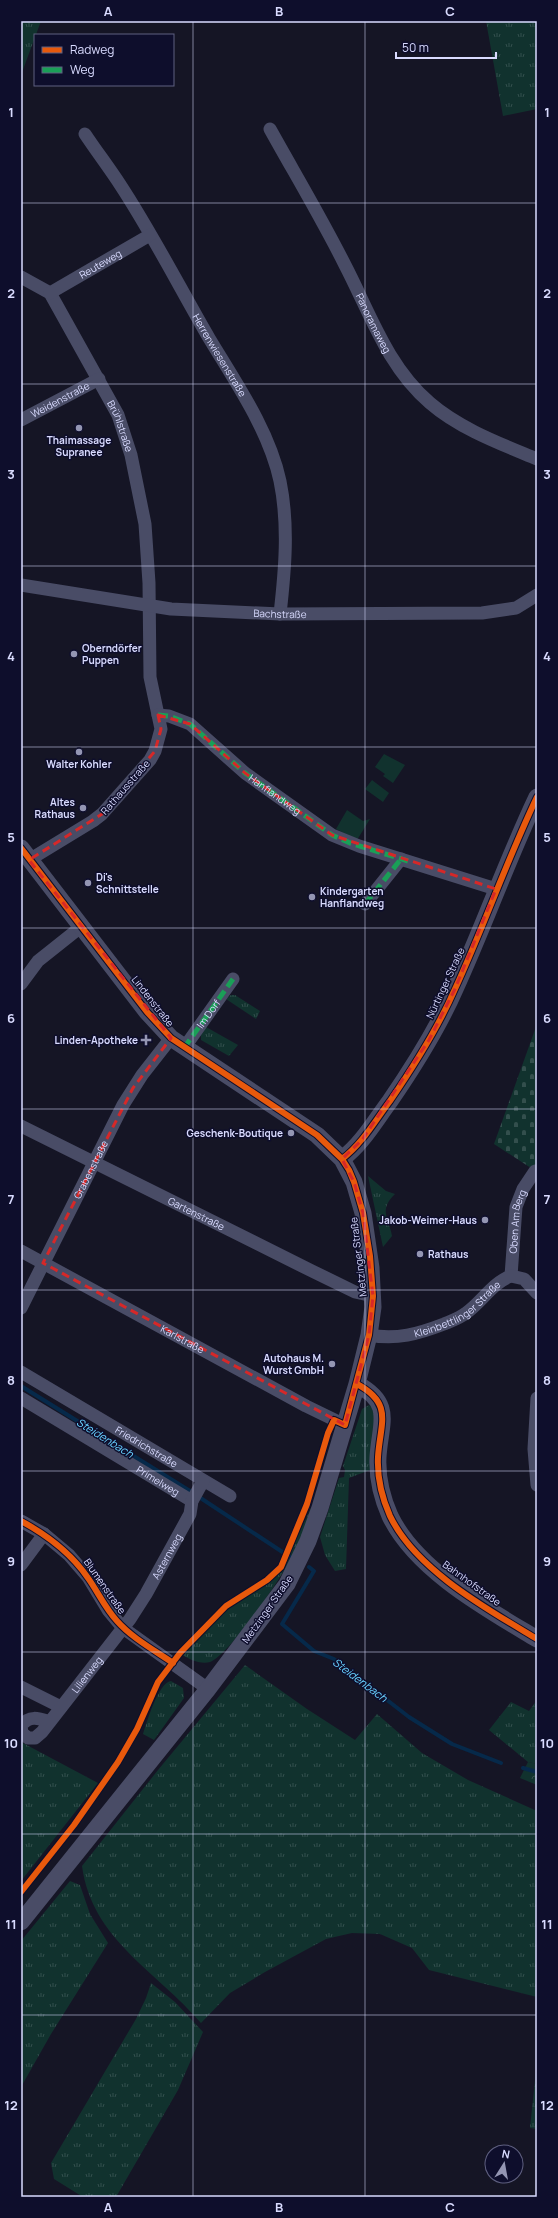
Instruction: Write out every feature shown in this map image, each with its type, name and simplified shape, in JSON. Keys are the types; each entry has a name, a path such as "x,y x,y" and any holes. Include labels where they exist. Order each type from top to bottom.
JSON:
{"street":[{"name":"Panoramaweg","path":"270,129 336,246 386,348 402,374 421,395 441,411 490,439 537,459"},
{"name":"Herrenwiesenstraße","path":"85,150 85,134 121,186 254,415 272,455 280,481 285,514 284,569 280,614"},
{"name":"Reuteweg","path":"50,293 150,236"},
{"path":"21,278 50,293"},
{"name":"Brühlstraße","path":"50,293 99,379 126,435 140,492 147,543 149,606"},
{"name":"Weidenstraße","path":"21,420 99,379"},
{"name":"Bachstraße","path":"21,585 149,606 280,614 482,613 516,608 537,595"},
{"name":"Rathausstraße","path":"25,854 93,822 142,770 156,751 160,729 150,677 149,606"},
{"name":"Hanflandweg","path":"158,716 169,716 190,724 245,773 332,835 350,843 496,889"},
{"name":"Nürtinger Straße","path":"342,1159 362,1140 429,1040 455,990 496,889 537,797"},
{"name":"Lindenstraße","path":"25,854 147,1012 177,1043 317,1134 342,1159"},
{"path":"365,904 401,859"},
{"path":"21,984 38,961 82,926"},
{"name":"Im Dorf","path":"177,1043 233,979"},
{"name":"Grabenstraße","path":"21,1308 133,1088 177,1043"},
{"name":"Gartenstraße","path":"21,1126 312,1272 355,1292 373,1296"},
{"name":"Metzinger Straße","path":"21,1922 208,1689 275,1602 297,1566 315,1523 357,1384 369,1335 373,1296 369,1249 363,1213 354,1182 342,1159"},
{"name":"Oben Am Berg","path":"511,1276 516,1207 522,1189 535,1171"},
{"name":"Karlstraße","path":"21,1251 300,1403 345,1425"},
{"name":"Kleinbettlinger Straße","path":"369,1335 387,1337 406,1336 449,1322 466,1314 499,1282 511,1276 518,1276 537,1293"},
{"name":"Friedrichstraße","path":"21,1372 230,1496"},
{"name":"Bahnhofstraße","path":"357,1384 376,1397 382,1411 378,1456 379,1476 384,1500 396,1526 422,1558 442,1576 537,1639"},
{"name":"Primelweg","path":"21,1398 192,1501"},
{"path":"537,1398 534,1449 537,1485"},
{"name":"Asternweg","path":"123,1628 146,1594 183,1528 190,1514 192,1501 203,1481"},
{"name":"Blumenstraße","path":"21,1521 44,1534 79,1566 108,1610 123,1628 208,1689"},
{"path":"21,1565 44,1534"},
{"name":"Lilienweg","path":"50,1722 123,1628"},
{"path":"21,1687 61,1707"}],"highlighted area":[{"path":"158,715 190,724 245,773 332,835 496,889 455,989 429,1040 362,1140 342,1159 354,1182 363,1213 373,1296 369,1335 345,1425 43,1263 133,1088 171,1038 29,860 102,814 155,751 161,729"}],"green space":[{"path":"21,21 41,21 36,34 34,34 34,40 21,75"},
{"path":"486,21 537,21 537,109 503,116"},
{"path":"384,754 405,765 393,783 383,776 385,774 375,767"},
{"path":"372,780 389,793 383,802 365,789"},
{"path":"347,810 363,821 370,819 357,840 336,829"},
{"path":"231,995 235,995 260,1011 256,1019 226,999"},
{"path":"537,1024 537,1172 494,1144"},
{"path":"206,1027 238,1045 229,1056 201,1040 201,1035"},
{"path":"368,1176 386,1191 395,1194 387,1205 386,1210 392,1236 383,1247"},
{"path":"369,1405 375,1409 370,1470 349,1478 346,1569 335,1571 325,1555 320,1537 339,1478 344,1477 345,1470 343,1466 362,1409"},
{"path":"311,1508 310,1520 288,1564 272,1590 236,1638 221,1654 210,1662 206,1663 191,1660 181,1654 226,1608 280,1572"},
{"path":"245,1665 307,1709 355,1740 377,1714 422,1753 468,1780 537,1811 537,1997 429,1970 412,1948 380,1934 352,1933 326,1939 265,1972 230,1993 201,2023 184,2004 129,1953 112,1934 99,1914 88,1892 82,1866 158,1770"},
{"path":"171,1681 183,1688 184,1698 154,1740 143,1734 157,1695 166,1683"},
{"path":"537,1700 537,1764 528,1762 489,1730 511,1702 529,1711"},
{"path":"21,1742 98,1783 21,1881"},
{"path":"528,1762 537,1764 537,1785 520,1778"},
{"path":"70,1881 80,1885 90,1914 108,1943 51,2034 21,2087 21,1941"},
{"path":"151,1983 175,2002 203,2032 178,2090 116,2197 83,2197 54,2179 51,2163 136,2019"},
{"path":"537,2061 537,2129 530,2128"}],"waterway":[{"name":"Steidenbach","path":"21,1386 190,1491"},
{"name":"Steidenbach","path":"199,1497 290,1557"},
{"name":"Steidenbach","path":"309,1567 314,1571 282,1624 314,1651 334,1659 409,1717 452,1744 501,1763"},
{"name":"Steidenbach","path":"523,1768 537,1772"}],"marked path":[{"path":"158,715 169,716 190,724 245,773 332,835 350,843 408,861"},
{"path":"365,904 401,859"},
{"path":"184,1048 233,979"}],"cycle path":[{"path":"342,1159 362,1139 390,1101 417,1060 441,1018 466,965 537,797"},
{"path":"21,848 147,1012 171,1038 317,1135 342,1159 354,1182 363,1213 370,1256 373,1296 369,1335 345,1425 334,1420 328,1433 307,1504 281,1567 267,1580 226,1606 180,1653 158,1682 137,1729 118,1762 74,1825 21,1892"},
{"path":"357,1384 369,1391 376,1399 380,1407 382,1424 378,1457 379,1480 387,1509 402,1536 417,1554 454,1586 475,1601 537,1639"},
{"path":"21,1521 58,1545 74,1561 88,1578 109,1611 129,1633 173,1663"}],"place":[{"name":"Thaimassage Supranee","path":"79,428"},
{"name":"Oberndörfer Puppen","path":"74,654"},
{"name":"Walter Kohler","path":"79,752"},
{"name":"Altes Rathaus","path":"83,808"},
{"name":"Di's Schnittstelle","path":"88,883"},
{"name":"Kindergarten Hanflandweg","path":"312,897"},
{"name":"Linden-Apotheke","path":"146,1040"},
{"name":"Geschenk-Boutique","path":"291,1133"},
{"name":"Jakob-Weimer-Haus","path":"485,1220"},
{"name":"Rathaus","path":"420,1254"},
{"name":"Autohaus M. Wurst GmbH","path":"332,1364"}]}
